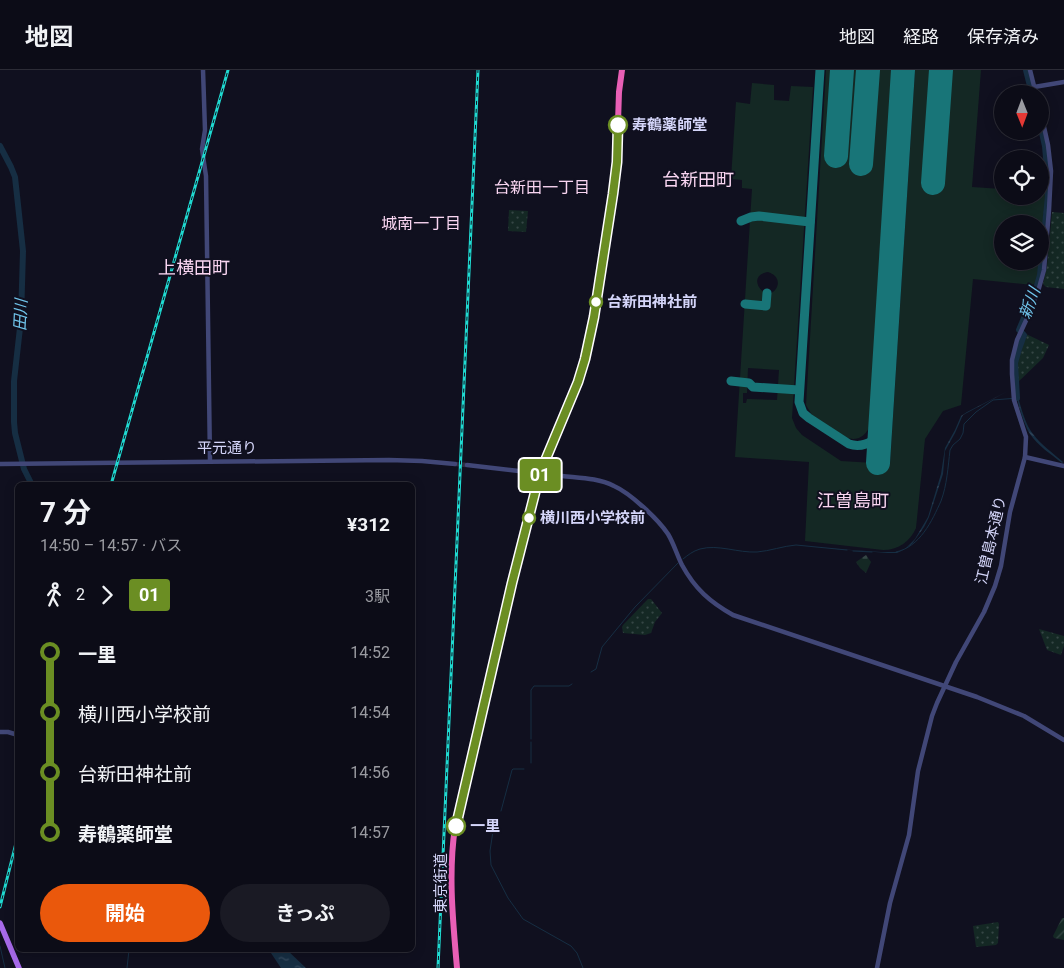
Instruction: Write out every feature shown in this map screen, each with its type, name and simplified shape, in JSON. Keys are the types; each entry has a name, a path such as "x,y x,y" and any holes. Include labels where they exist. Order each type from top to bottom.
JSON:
{"highway":[{"name":"東京街道","path":"457,968 451,888 454,834 512,583 540,473 580,376 585,359 594,317 615,177 622,70"}],"main road":[{"path":"0,923 19,968"}],"street":[{"path":"203,70 205,130 202,148 206,166 210,461"},
{"path":"1030,70 1033,85"},
{"path":"1049,85 1064,82"},
{"name":"江曽島本通り","path":"877,968 890,904 909,835 918,771 932,716 995,586 1010,512 1025,457 1026,437 1014,400 1012,360 1017,340 1029,314 1044,270 1051,180 1047,140"},
{"path":"1025,457 1064,466"},
{"name":"平元通り","path":"0,464 389,460 455,464"},
{"path":"467,466 595,479 616,486 636,501 668,533 695,586 715,604 733,615 1013,711 1064,740"},
{"path":"0,732 15,734"}],"green space":[{"path":"826,70 892,70 869,428 865,434 856,439 845,437 812,415 806,405"},
{"path":"915,70 981,70 972,187 994,188 994,205 1045,205 1044,215 994,215 994,270 1038,270 1037,281 1033,285 973,279 961,405 943,411 925,439 916,528 907,541 894,549 888,550 805,541 809,462 735,457 752,189 742,188 742,180 731,179 736,102 750,104 752,83 774,85 774,100 789,101 791,86 813,87 792,418 796,428 802,435 841,461 890,464","holes":["768,272 773,274 778,282 777,287 773,292 764,292 757,284 758,279 761,275","748,368 779,370 777,400 747,399 746,403 743,403 743,393 747,393"]},
{"path":"509,210 528,211 526,232 508,231"},
{"path":"1052,212 1064,213 1064,289 1046,287 1043,284 1046,270 1049,270"},
{"path":"1024,333 1049,345 1043,358 1015,385 1015,358"},
{"path":"866,555 871,562 866,573 856,562"},
{"path":"648,599 651,599 662,613 655,622 651,633 645,635 623,633 623,625"},
{"path":"1039,629 1064,636 1064,646 1061,655 1047,650"},
{"path":"1062,918 1064,918 1064,940 1054,938 1053,936"},
{"path":"998,922 998,943 996,945 976,947 973,926"}],"water":[{"path":"1008,391 963,415 945,451 943,474 929,517 912,544 905,549 915,539 928,517 941,474 945,448 961,416"},
{"path":"1017,397 1030,431 1062,463 1041,446 1030,434 1022,416"},
{"path":"823,548 881,552 897,552 905,549 897,553 888,553"},
{"path":"270,952 289,952 306,968 281,968"}],"waterway":[{"name":"新川","path":"1026,70 1030,85"},
{"name":"新川","path":"1017,398 1015,363 1024,335 1019,330 1040,275 1048,196 1044,140"},
{"name":"田川","path":"0,146 15,177 23,251 21,319 14,381 14,422 24,469 30,482"},
{"path":"896,552 912,545 934,517 945,489 950,450 960,439 964,424 976,412 993,400 1018,398"},
{"path":"683,559 695,551 707,548 757,552 796,545 847,550"},
{"path":"853,551 872,552"},
{"path":"591,672 596,669 602,647 635,607 678,563"},
{"path":"531,739 531,690 534,686 569,686 572,684"},
{"path":"531,742 531,763"},
{"path":"501,811 512,770 524,769"},
{"path":"495,818 490,851 491,865 508,898 523,919 571,946 577,953 583,968"},
{"path":"0,946 5,968"},
{"path":"127,968 129,952"}],"taxiway":[{"path":"820,70 799,402 803,413 849,444 865,444 880,436"},
{"path":"741,221 759,216 810,222"},
{"path":"745,304 766,306 767,293"},
{"path":"731,381 749,383 753,387 799,390"}],"runway":[{"path":"836,156 842,70"},
{"path":"861,164 868,70"},
{"path":"878,463 903,70"},
{"path":"933,183 941,70"}],"tunnel":[{"path":"455,464 467,465"}],"railway":[{"path":"112,482 228,70"},
{"path":"438,968 478,70"},
{"path":"0,907 15,847"}],"bus line":[{"name":"01","path":"456,826 512,583 540,473 578,382 585,359 594,317 613,194 617,162 618,125"}],"place":[{"name":"寿鶴薬師堂","path":"618,125"},
{"name":"台新田神社前","path":"596,302"},
{"name":"横川西小学校前","path":"529,518"},
{"name":"一里","path":"456,826"}],"district":[{"name":"台新田町","path":"698,180"},
{"name":"台新田一丁目","path":"542,187"},
{"name":"城南一丁目","path":"421,223"},
{"name":"上横田町","path":"194,268"},
{"name":"江曽島町","path":"853,501"}]}
